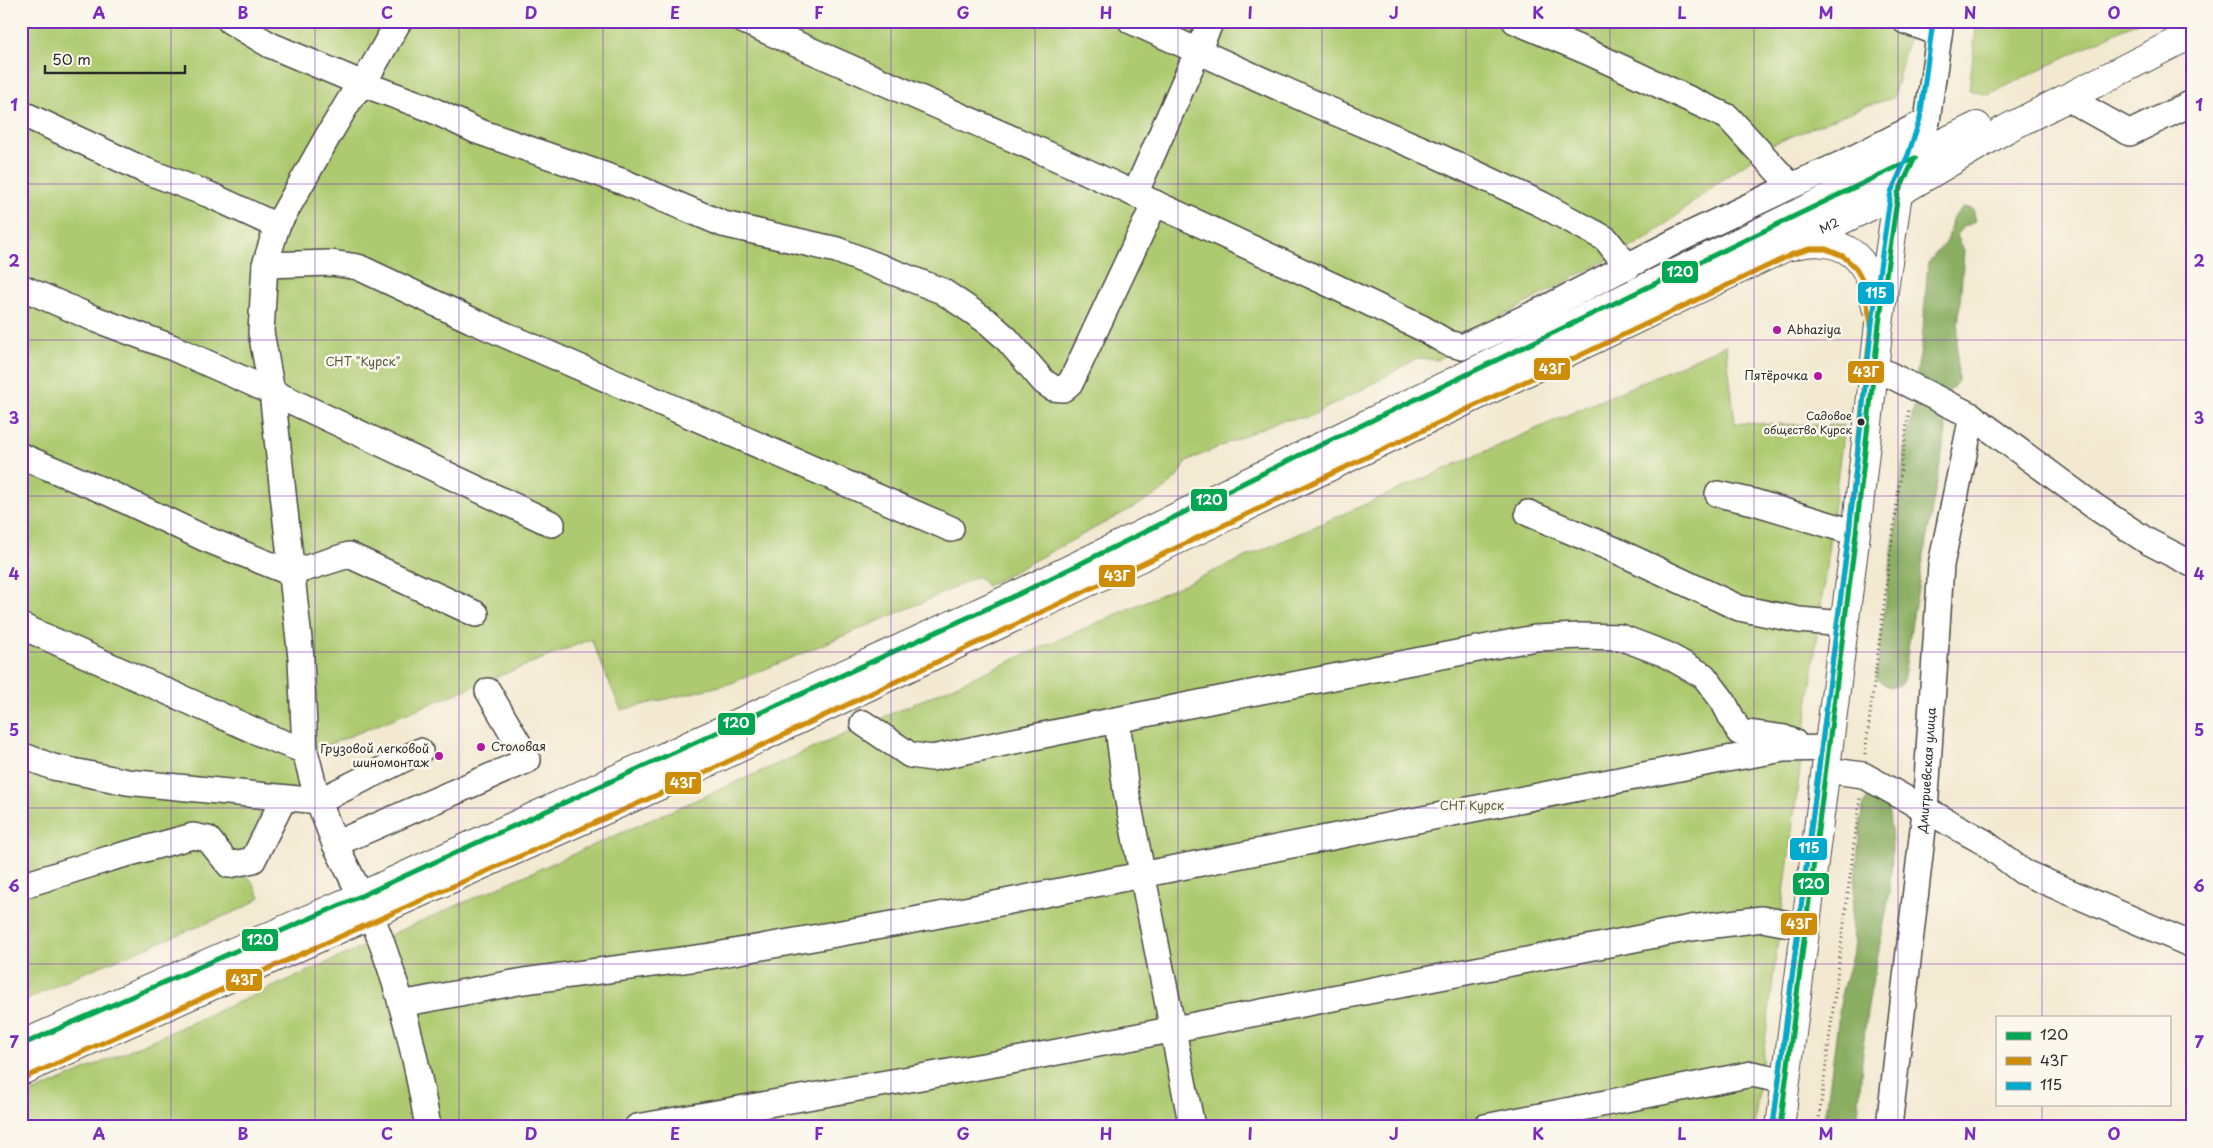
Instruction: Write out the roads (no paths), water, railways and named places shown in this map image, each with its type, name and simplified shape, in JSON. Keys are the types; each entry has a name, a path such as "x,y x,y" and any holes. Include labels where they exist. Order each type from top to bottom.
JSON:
{"main road":[{"path":"21,1045 366,905 1025,591 1915,158 2181,21"},
{"name":"М2","path":"21,1070 366,905 664,784 1790,247 1898,193 2006,129 2192,34"},
{"path":"1780,1127 1806,927 1822,756 1844,624 1879,324 1898,193 1915,158"},
{"path":"1790,247 1809,241 1828,242 1847,250 1860,262 1869,276 1879,324"}],"street":[{"path":"230,21 270,45 363,84 426,107 477,131 636,186 723,224 837,250 942,291 988,322 1006,338 1044,382 1053,388 1063,388 1071,382 1145,199 1198,50 1211,21"},
{"path":"399,21 363,84 352,96 337,120 277,226 266,265 261,332 272,392 301,658 305,751 319,801 335,844 366,905 397,985 420,1078 428,1127"},
{"path":"744,21 1145,199 1338,288 1422,328 1448,343 1462,347 1544,309 1678,240 1846,162 1927,121"},
{"path":"1131,21 1438,156 1541,204 1606,239 1628,267"},
{"path":"1515,21 1588,52 1728,118 1791,186"},
{"path":"1905,21 1940,27 1927,121 1915,158"},
{"path":"2067,98 2130,133 2192,102"},
{"path":"21,113 144,170 228,203 277,226"},
{"path":"266,265 331,264 358,267 480,324 951,529"},
{"path":"21,287 95,319 171,347 272,392 552,524"},
{"path":"1874,367 1972,416 2094,506 2147,541 2192,564"},
{"name":"Дмитриевская улица","path":"1889,1127 1925,811 1941,565 1972,416"},
{"path":"21,456 109,493 206,539 291,573 349,555 476,614"},
{"path":"1718,494 1754,502 1856,533"},
{"path":"1528,513 1615,550 1739,608 1799,620 1844,624"},
{"path":"21,626 305,751"},
{"path":"862,723 910,756 932,758 1535,638 1620,637 1665,654 1704,676 1723,701 1739,732 1784,738 1863,775 1984,842 2024,872 2192,945"},
{"path":"335,844 528,760 488,690"},
{"path":"1117,720 1126,791 1192,1127"},
{"path":"402,1004 524,981 724,953 904,922 1710,762 1784,749 1822,756"},
{"path":"21,755 53,766 127,782 319,801 420,751"},
{"path":"21,886 108,859 193,836 208,839 229,865 253,860 284,798"},
{"path":"637,1127 1006,1062 1691,928 1762,920 1806,927"},
{"path":"1485,1127 1752,1074 1786,1081"}],"place":[{"name":"Abhaziya","path":"1777,330"},
{"name":"Пятёрочка","path":"1818,376"},
{"name":"Садовое общество Курск","path":"1861,422"},
{"name":"Столовая","path":"481,747"},
{"name":"Грузовой легковой шиномонтаж","path":"439,756"}],"park label":[{"name":"СНТ \"Курск\"","path":"363,362"},
{"name":"СНТ Курск","path":"1472,806"}]}
